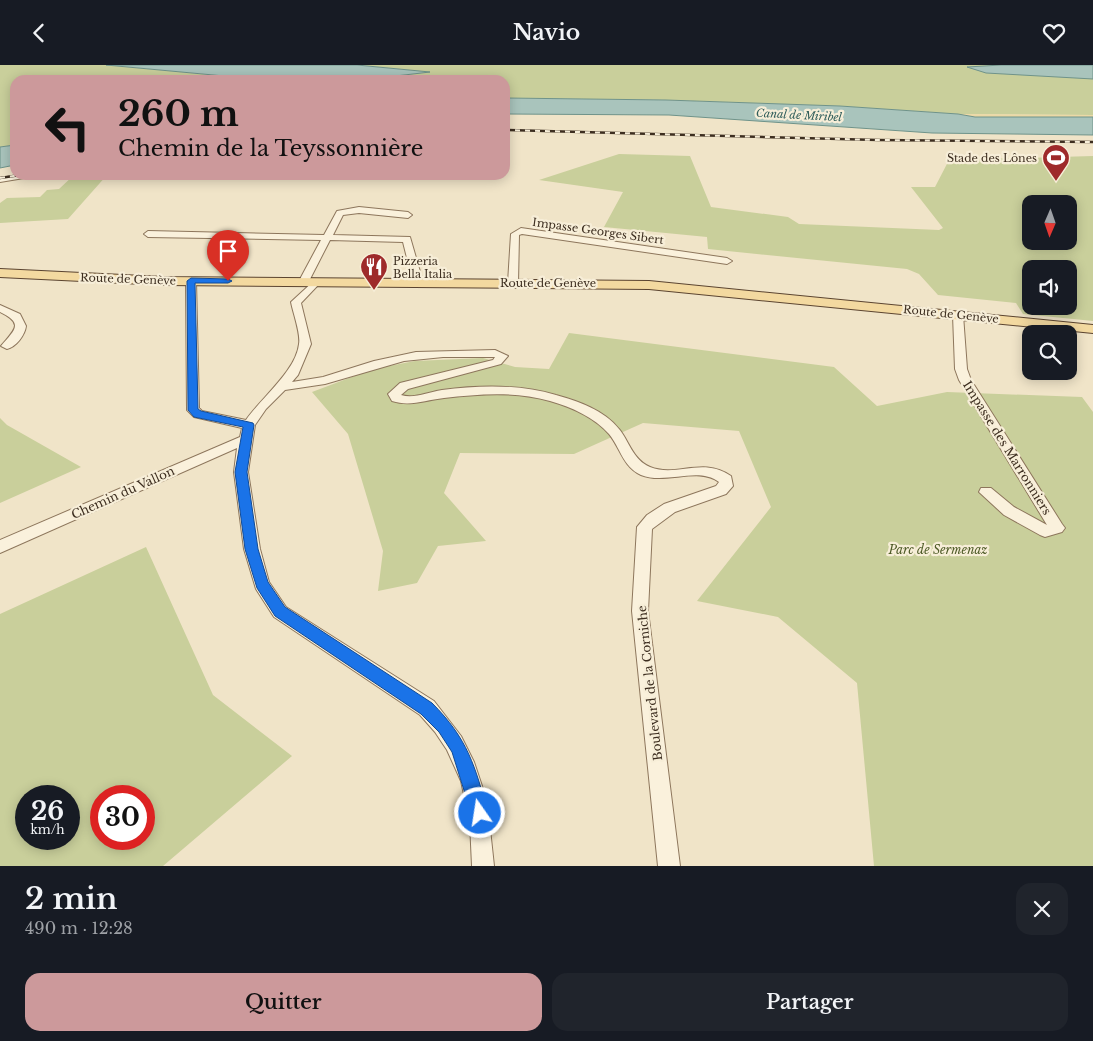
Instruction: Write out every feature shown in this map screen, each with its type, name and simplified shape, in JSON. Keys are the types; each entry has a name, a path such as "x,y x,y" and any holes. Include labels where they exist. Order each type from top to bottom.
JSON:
{"main road":[{"name":"Route de Genève","path":"0,273 191,281 649,285 1093,329"}],"street":[{"path":"408,215 359,210 340,213 327,237 310,281 296,302 305,344 292,375 284,386 262,406 247,432 241,472 252,549 262,584 280,612 427,709 458,746 476,795 483,831 483,866"},
{"name":"Impasse Georges Sibert","path":"513,283 515,234 521,231 727,261"},
{"path":"148,234 407,239 418,282"},
{"path":"191,281 193,410 198,414 247,432"},
{"path":"0,308 16,316 21,326 20,332 7,346"},
{"name":"Impasse des Marronniers","path":"958,315 961,369 965,380 1057,528 1045,531 1009,511 986,492"},
{"name":"Boulevard de la Corniche","path":"284,386 316,384 392,359 426,355 495,353 502,356 497,362 404,386 394,394 401,400 505,390 548,396 595,415 614,431 632,461 646,471 670,474 706,471 721,475 726,481 726,487 721,491 659,512 645,527 640,611 669,866"},
{"name":"Chemin du Vallon","path":"0,547 247,432"}],"green space":[{"path":"0,65 106,65 213,75 10,75 10,146 0,147"},
{"path":"357,65 1093,65 1093,115 958,114 840,106 666,100 510,98 510,75 402,75 427,72"},
{"path":"619,154 690,156 711,207 788,217 799,224 939,230 943,228 911,187 935,187 949,160 1093,156 1093,321 1033,315 1077,315 1077,260 1022,260 1022,312 1016,303 938,295 919,274 907,269 708,249 707,237 604,227 623,192 539,180"},
{"path":"69,180 103,180 68,219 0,223 0,203 7,198 40,197 47,190 59,189"},
{"name":"Parc de Sermenaz","path":"569,333 834,367 877,406 947,392 1082,397 1093,412 1093,866 874,866 857,683 778,617 697,601 771,507 739,431 643,423 574,454 460,453 444,493 486,541 438,546 417,583 378,591 383,551 348,434 312,392 373,369 415,361 483,358 515,367 549,369"},
{"path":"0,418 7,425 81,467 0,503"},
{"path":"146,547 213,695 292,756 163,866 0,866 0,614"}],"sand":[{"path":"958,114 1093,115 1093,117 975,117"}],"water":[{"path":"106,65 357,65 430,72 404,75 213,75"},
{"path":"1093,65 1093,79 986,73 967,67"},
{"name":"Canal de Miribel","path":"510,98 666,100 840,106 958,114 975,117 1093,117 1093,135 932,133 669,115 510,114"},
{"path":"10,146 10,166 0,168 0,147"}],"railway":[{"path":"510,130 878,140 1093,142"},
{"path":"0,178 10,176"}],"place":[{"name":"Stade des Lônes","path":"1056,182"},
{"name":"Pizzeria Bella Italia","path":"374,291"}],"route":[{"path":"228,281 191,281 189,305 193,410 198,414 249,425 243,450 241,472 252,549 262,584 280,612 427,709 458,746 476,795 480,813"}]}
